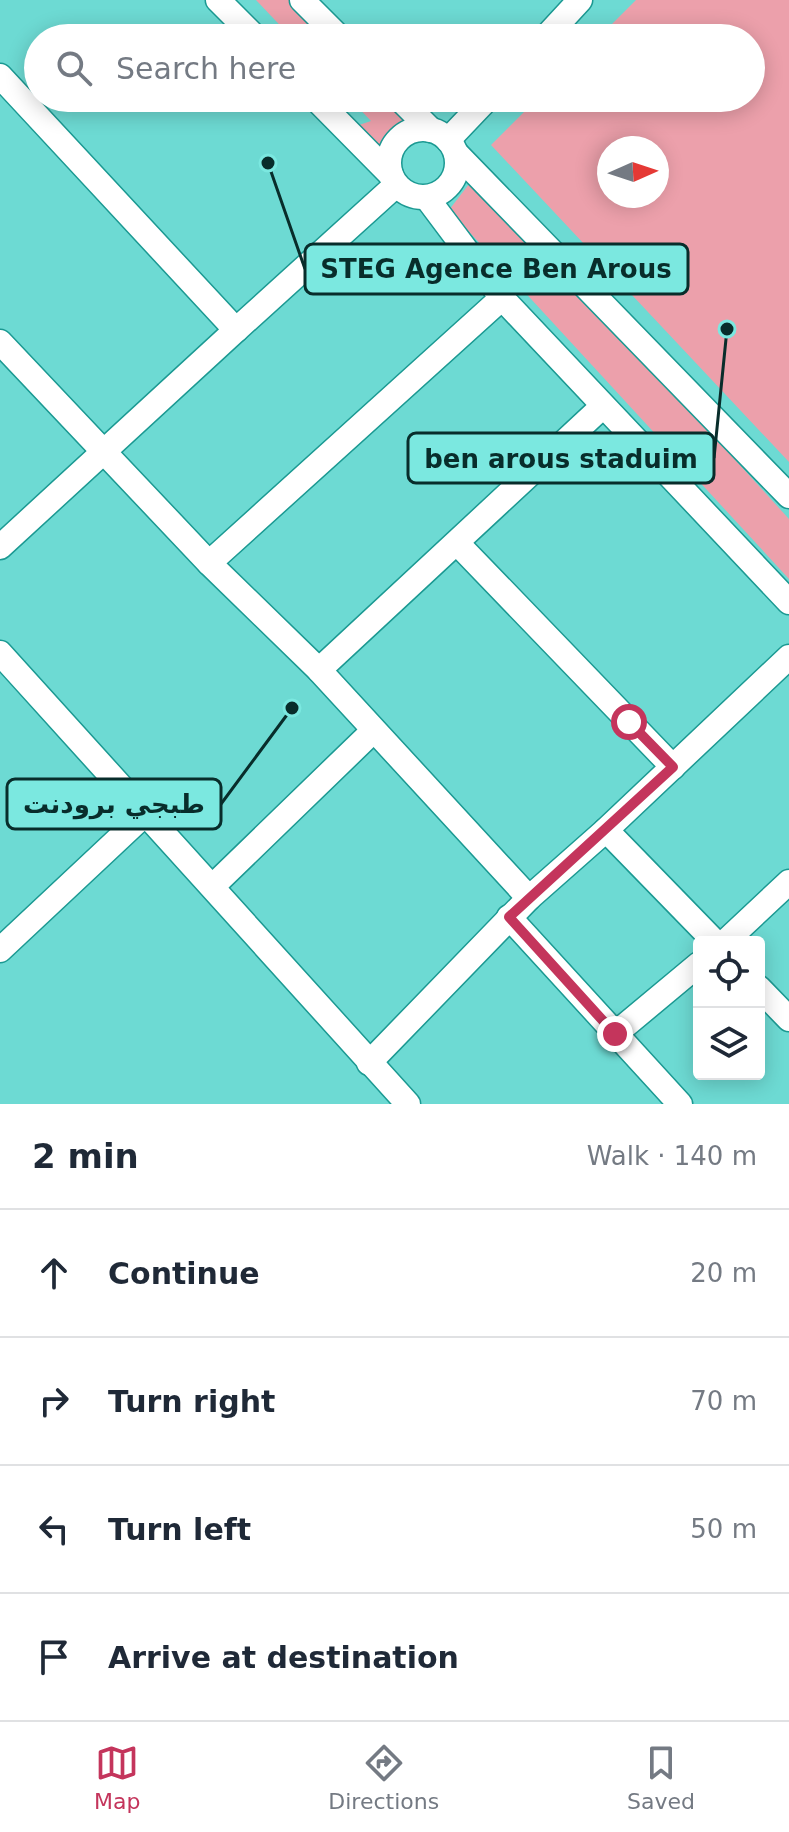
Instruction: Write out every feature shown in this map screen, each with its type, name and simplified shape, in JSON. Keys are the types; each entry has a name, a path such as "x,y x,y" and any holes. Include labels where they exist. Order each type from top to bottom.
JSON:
{"street":[{"path":"218,0 242,24"},
{"path":"302,0 326,24"},
{"path":"554,24 565,6"},
{"path":"0,76 24,102"},
{"path":"33,112 236,330"},
{"path":"328,112 393,180 415,197 439,195 455,177 458,165 445,141 416,129 403,135 393,146 389,161 393,180"},
{"path":"414,112 789,496"},
{"path":"445,141 474,112"},
{"path":"0,547 236,330 393,180"},
{"path":"427,198 502,298 789,602"},
{"path":"209,563 502,298"},
{"path":"0,342 209,563 319,670 529,898"},
{"path":"319,670 603,406"},
{"path":"457,543 673,767"},
{"path":"369,1063 509,917 789,657"},
{"path":"2,658 144,815 213,886 408,1104"},
{"path":"213,886 373,731"},
{"path":"0,950 144,815"},
{"path":"606,830 709,936"},
{"path":"731,936 789,882"},
{"path":"509,917 680,1104"},
{"path":"615,1034 693,969"},
{"path":"765,994 789,1019"}],"shaded area":[{"path":"256,0 294,0 317,24 279,24"},
{"path":"636,0 789,0 789,462 491,145 524,112 765,112 765,24 612,24"},
{"path":"362,112 399,112 409,123 391,135 379,154 353,127 371,121"},
{"path":"476,175 789,519 789,579 449,210"}],"place":[{"name":"STEG Agence Ben Arous","path":"268,163"},
{"name":"ben arous staduim","path":"727,329"},
{"name":"طبجي برودنت","path":"292,708"}],"route":[{"path":"615,1034 509,917 673,767 629,722"}]}
